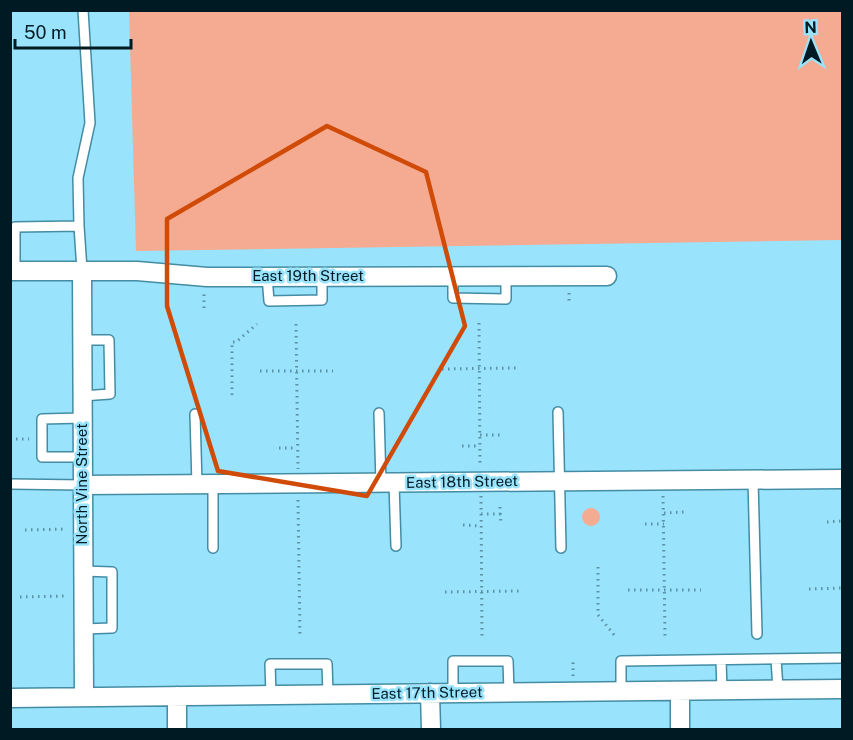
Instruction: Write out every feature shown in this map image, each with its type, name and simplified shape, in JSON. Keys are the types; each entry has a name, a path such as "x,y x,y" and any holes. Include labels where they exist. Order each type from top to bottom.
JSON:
{"street":[{"name":"North Vine Street","path":"82,270 84,697"},
{"name":"East 19th Street","path":"13,271 138,271 207,277 606,276"},
{"name":"East 18th Street","path":"82,484 387,484 843,479"},
{"name":"East 17th Street","path":"10,698 843,689"},
{"path":"680,691 680,729"},
{"path":"430,693 431,729"},
{"path":"177,696 177,729"}],"lane":[{"path":"82,270 78,226 78,178 90,123 83,10"},
{"path":"13,271 15,228 78,226"},
{"path":"267,276 269,301 322,300 322,276"},
{"path":"81,340 109,340 110,394 82,396"},
{"path":"558,412 561,548"},
{"path":"379,413 396,546"},
{"path":"195,414 213,548"},
{"path":"82,418 42,419 42,457 83,457"},
{"path":"753,480 757,634"},
{"path":"10,484 82,484"},
{"path":"83,571 112,572 112,628 83,628"},
{"path":"621,691 621,661 843,658"},
{"path":"776,659 778,689"},
{"path":"721,660 722,690"},
{"path":"453,693 453,661 508,661 509,693"},
{"path":"270,695 270,664 327,664 328,694"}],"path":[{"path":"204,285 204,308"},
{"path":"479,323 482,638"},
{"path":"232,395 232,342 236,342 257,324"},
{"path":"296,324 300,638"},
{"path":"442,369 517,368"},
{"path":"260,371 333,371"},
{"path":"480,435 500,435"},
{"path":"10,439 28,439"},
{"path":"462,446 480,446"},
{"path":"279,448 297,448"},
{"path":"663,480 665,636"},
{"path":"500,507 501,525"},
{"path":"664,513 684,512"},
{"path":"481,514 501,514"},
{"path":"827,522 843,521"},
{"path":"645,524 664,524"},
{"path":"464,525 481,526"},
{"path":"25,530 69,528"},
{"path":"598,567 598,615 615,636"},
{"path":"809,589 843,588"},
{"path":"628,590 702,590"},
{"path":"445,592 519,591"},
{"path":"20,597 69,596"},
{"path":"573,658 573,678"}],"highlighted area":[{"path":"327,126 426,172 465,326 367,496 218,471 167,306 167,219"}],"shaded area":[{"path":"129,11 842,11 842,240 136,251"},
{"path":"591,508 597,511 600,517 597,523 591,526 585,523 582,517 585,511"}]}
